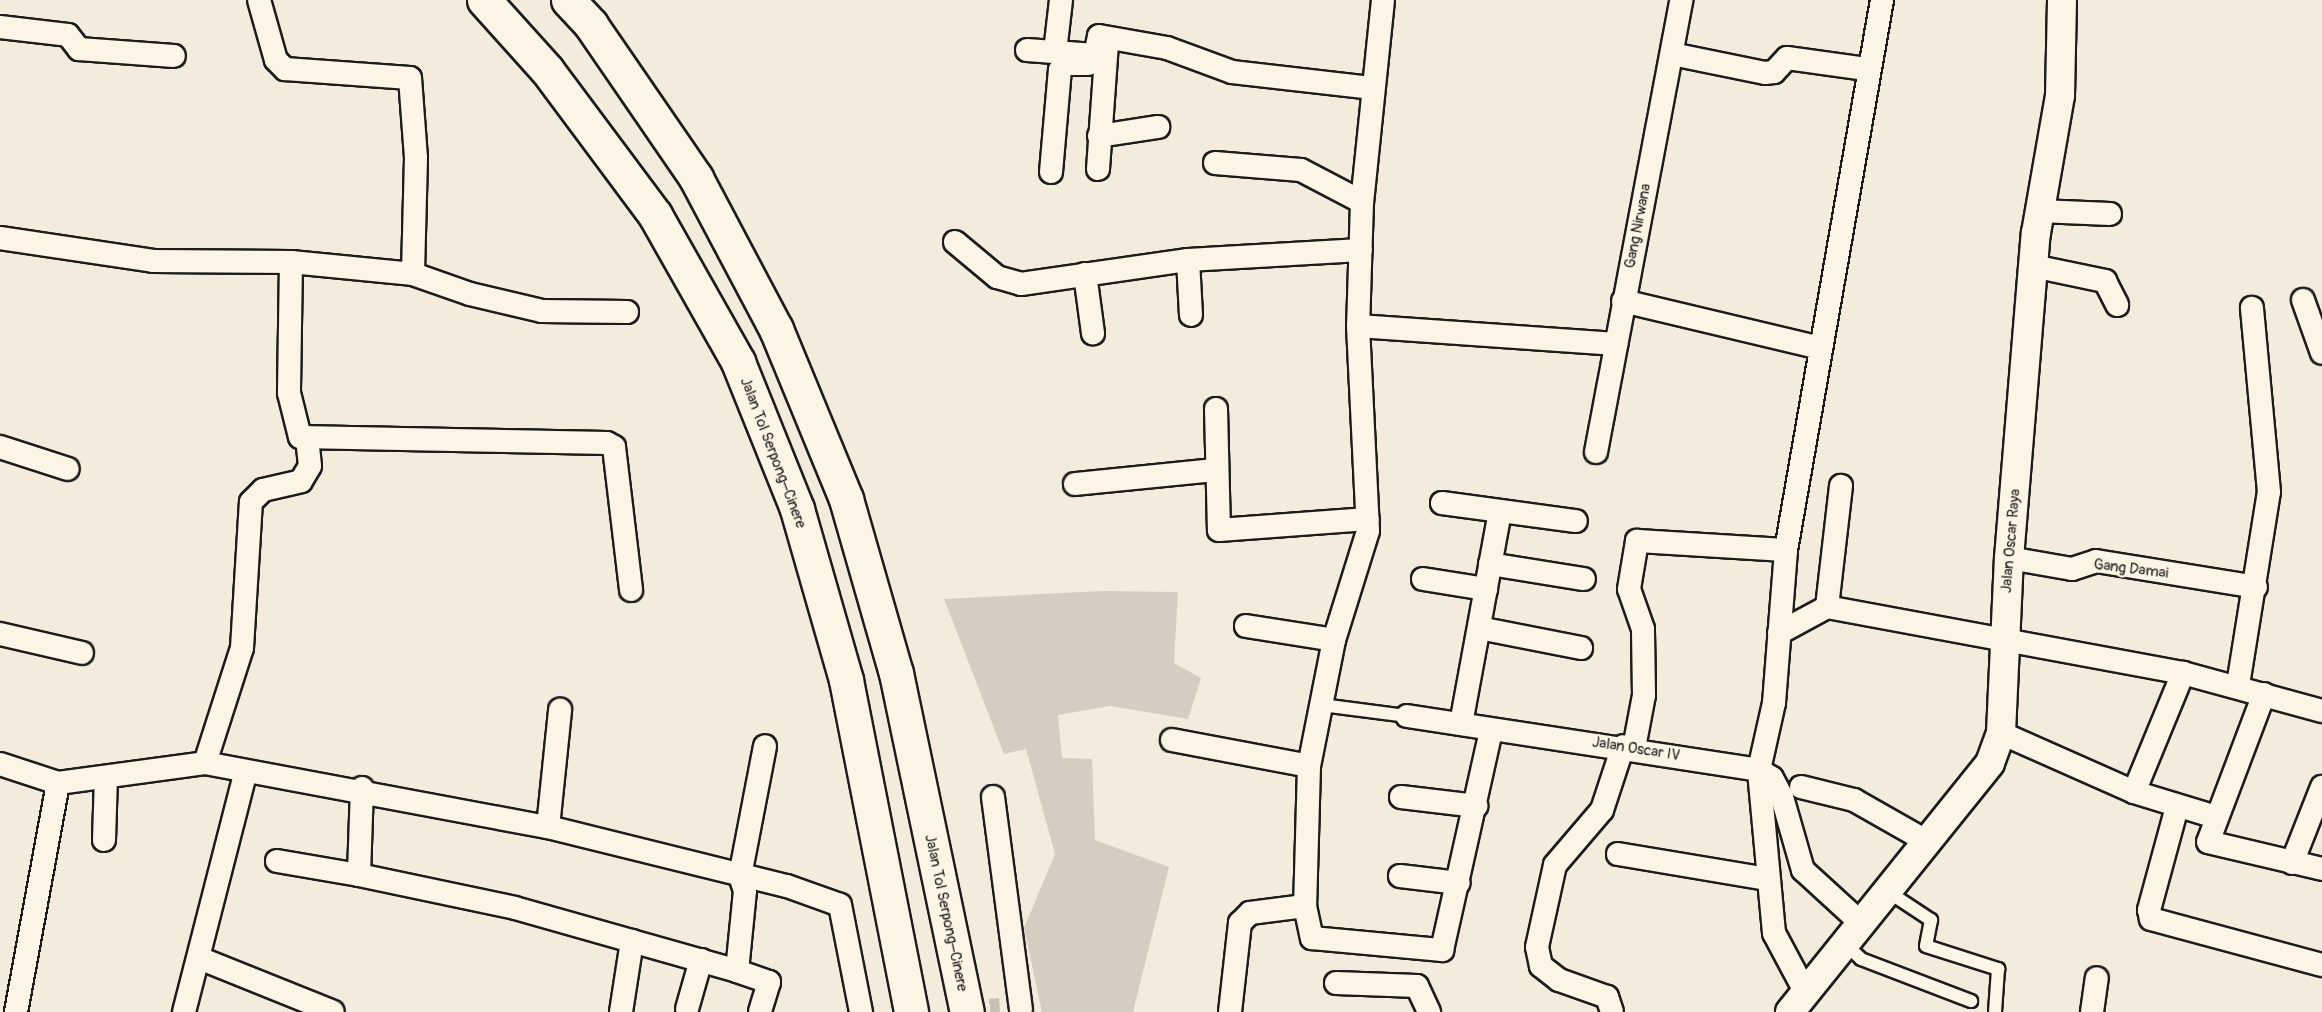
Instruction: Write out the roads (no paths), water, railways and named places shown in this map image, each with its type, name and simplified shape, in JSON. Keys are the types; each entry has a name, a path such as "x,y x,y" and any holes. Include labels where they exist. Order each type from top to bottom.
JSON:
{"highway":[{"name":"Jalan Tol Serpong–Cinere","path":"484,0 546,70 655,215 738,362 797,509 846,680 911,1012"},
{"name":"Jalan Tol Serpong–Cinere","path":"568,0 591,25 696,178 776,329 846,499 896,674 967,1012"}],"street":[{"path":"259,0 276,60 285,69 410,78 416,158 413,273"},
{"path":"1055,52 1061,0"},
{"path":"1383,0 1362,202 1358,326 1368,519 1334,640 1309,766 1305,906 1307,933 1326,944 1381,943 1435,953 1442,950 1459,883 1491,730"},
{"name":"Gang Nirwana","path":"1596,452 1681,0"},
{"path":"1798,1002 1774,933 1759,770 1774,703 1786,550 1866,69 1882,0"},
{"name":"Jalan Oscar Raya","path":"1798,1002 1990,763 2001,733 2002,640 2008,558 2039,212 2060,96 2062,0"},
{"path":"0,27 68,35 79,49 174,56"},
{"path":"1027,50 1095,56 1097,36 1167,48 1232,72 1373,88"},
{"path":"1098,169 1107,44 1113,40"},
{"path":"1672,54 1765,74 1774,72 1787,58 1866,69"},
{"path":"1051,172 1061,67 1105,66"},
{"path":"1099,136 1158,127"},
{"path":"1215,163 1301,170 1362,202"},
{"path":"2039,212 2110,214"},
{"path":"0,238 174,263 291,261 413,273 470,294 542,311 627,312"},
{"path":"955,242 984,268 1010,282 1188,260 1361,250"},
{"path":"1188,260 1191,315"},
{"path":"291,261 291,418 295,432 307,437 607,443 614,447 631,590"},
{"path":"2033,266 2104,281 2117,305"},
{"path":"1085,274 1093,333"},
{"path":"2302,300 2322,354"},
{"path":"1623,301 1820,348"},
{"path":"2238,685 2256,587 2269,492 2253,308"},
{"path":"1358,326 1616,344"},
{"path":"1216,409 1217,527 1224,533 1368,519"},
{"path":"205,763 242,648 251,502 263,490 301,481 309,466 307,437"},
{"path":"0,447 68,469"},
{"path":"1075,484 1216,470"},
{"path":"1827,607 1840,486"},
{"path":"1442,503 1576,521"},
{"path":"1461,724 1500,512"},
{"path":"1612,1012 1610,999 1559,980 1541,966 1537,947 1555,865 1602,810 1628,747 1644,695 1643,629 1629,589 1636,541 1786,550"},
{"name":"Gang Damai","path":"2008,558 2072,569 2096,561 2256,587"},
{"path":"1490,564 1584,579"},
{"path":"1423,579 1485,589"},
{"path":"1779,633 1827,607 2183,673 2238,685 2322,711"},
{"path":"1246,626 1334,640"},
{"path":"1479,628 1581,648"},
{"path":"0,634 82,653"},
{"path":"2134,792 2183,673"},
{"path":"2208,842 2264,694"},
{"path":"548,827 560,710"},
{"name":"Jalan Oscar IV","path":"1407,716 1491,730 1628,747 1759,770"},
{"path":"2001,733 2134,792 2177,807 2216,817"},
{"path":"1172,740 1309,766"},
{"path":"737,971 745,891 740,876 765,746"},
{"path":"0,764 58,783 205,763 245,774 362,788 548,827 740,876 840,905 861,1012"},
{"path":"1759,770 1772,778 1782,797 1803,870 1853,933"},
{"path":"184,1012 245,774"},
{"path":"104,840 106,778"},
{"path":"16,1012 58,783"},
{"path":"1801,787 1854,800 1928,842"},
{"path":"2292,863 2322,787"},
{"path":"359,875 362,788"},
{"path":"993,796 1017,1010"},
{"path":"1401,796 1476,806"},
{"path":"2177,807 2149,910 2151,919 2322,965"},
{"path":"2170,835 2322,869"},
{"path":"1618,854 1768,879"},
{"path":"277,861 359,875 632,941 737,971 769,982 760,1012"},
{"path":"1400,876 1459,883"},
{"path":"1230,1012 1240,923 1250,913 1305,906"},
{"path":"621,1012 632,941"},
{"path":"199,958 333,1012"},
{"path":"687,1009 701,960"},
{"path":"2092,1012 2097,978"},
{"path":"1336,983 1417,986 1429,1012"}],"lane":[{"name":"Jalan Oscar IV","path":"1322,705 1407,716"},
{"path":"1887,891 1931,920 1926,946 1998,969 1995,1012"},
{"path":"1853,933 1861,959 1971,1000"}],"tunnel":[{"path":"957,1012 1000,1009"}]}
